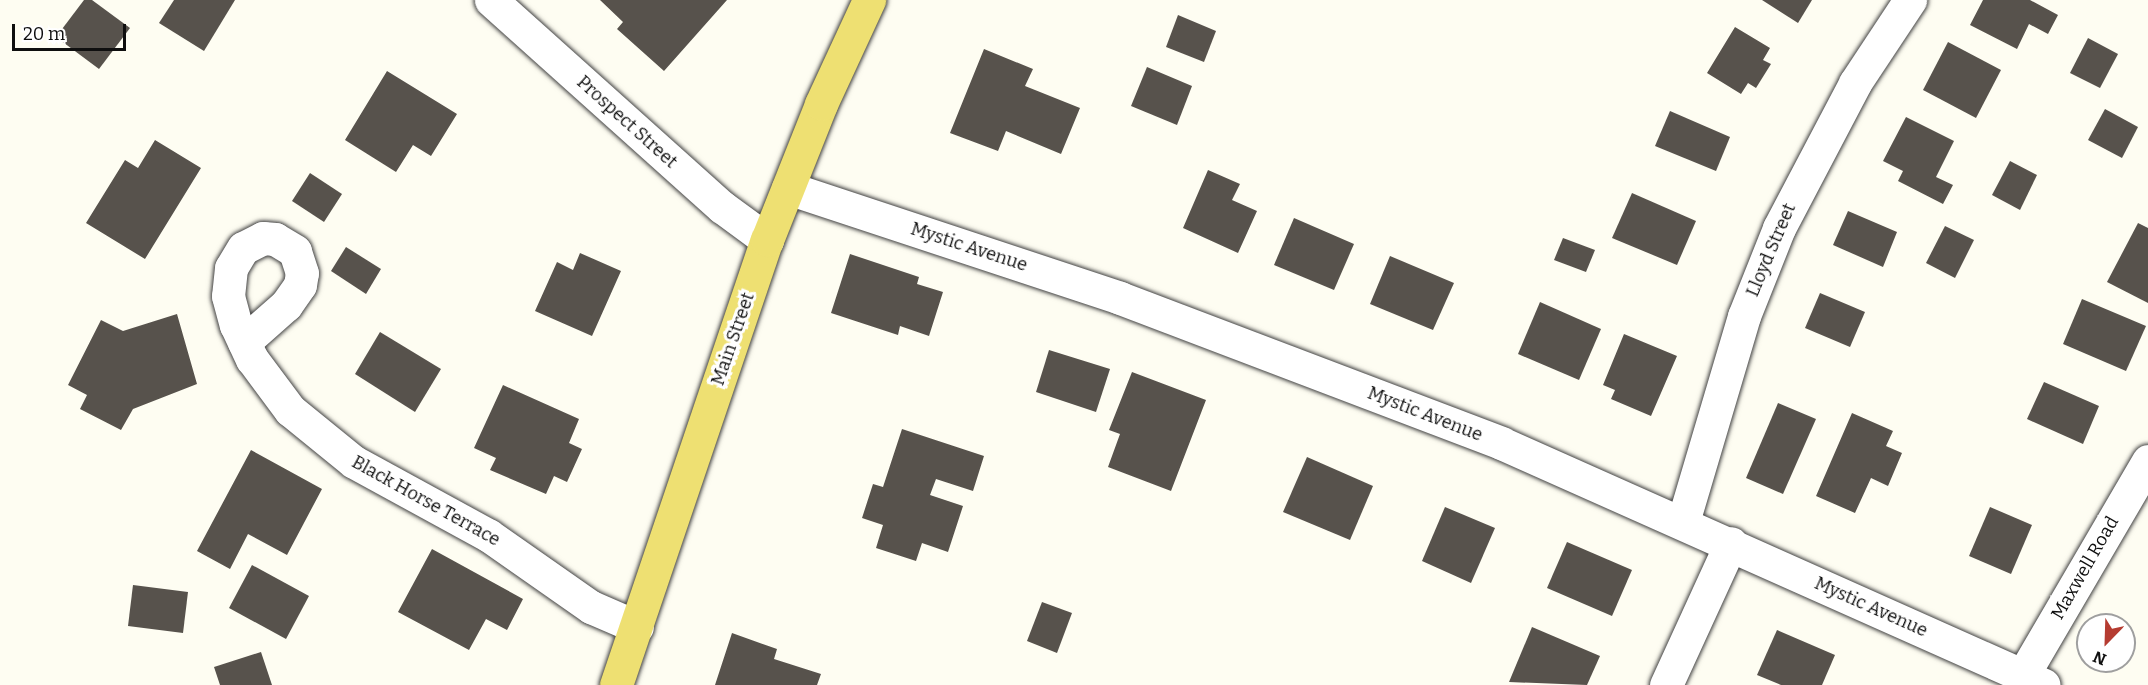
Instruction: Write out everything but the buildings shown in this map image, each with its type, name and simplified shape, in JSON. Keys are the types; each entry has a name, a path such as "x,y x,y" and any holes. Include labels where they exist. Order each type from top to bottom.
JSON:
{"main road":[{"name":"Main Street","path":"616,685 767,240 869,0"}],"street":[{"name":"Prospect Street","path":"491,0 722,207 767,240"},
{"name":"Lloyd Street","path":"1683,522 1744,316 1779,228 1855,83 1910,0"},
{"name":"Mystic Avenue","path":"788,188 1166,314 1501,443 1731,543 2034,680"},
{"name":"Black Horse Terrace","path":"244,342 275,393 340,452 488,535 591,607 637,627"},
{"name":"Maxwell Road","path":"2034,680 2148,461"},
{"path":"1666,685 1731,543"}]}
